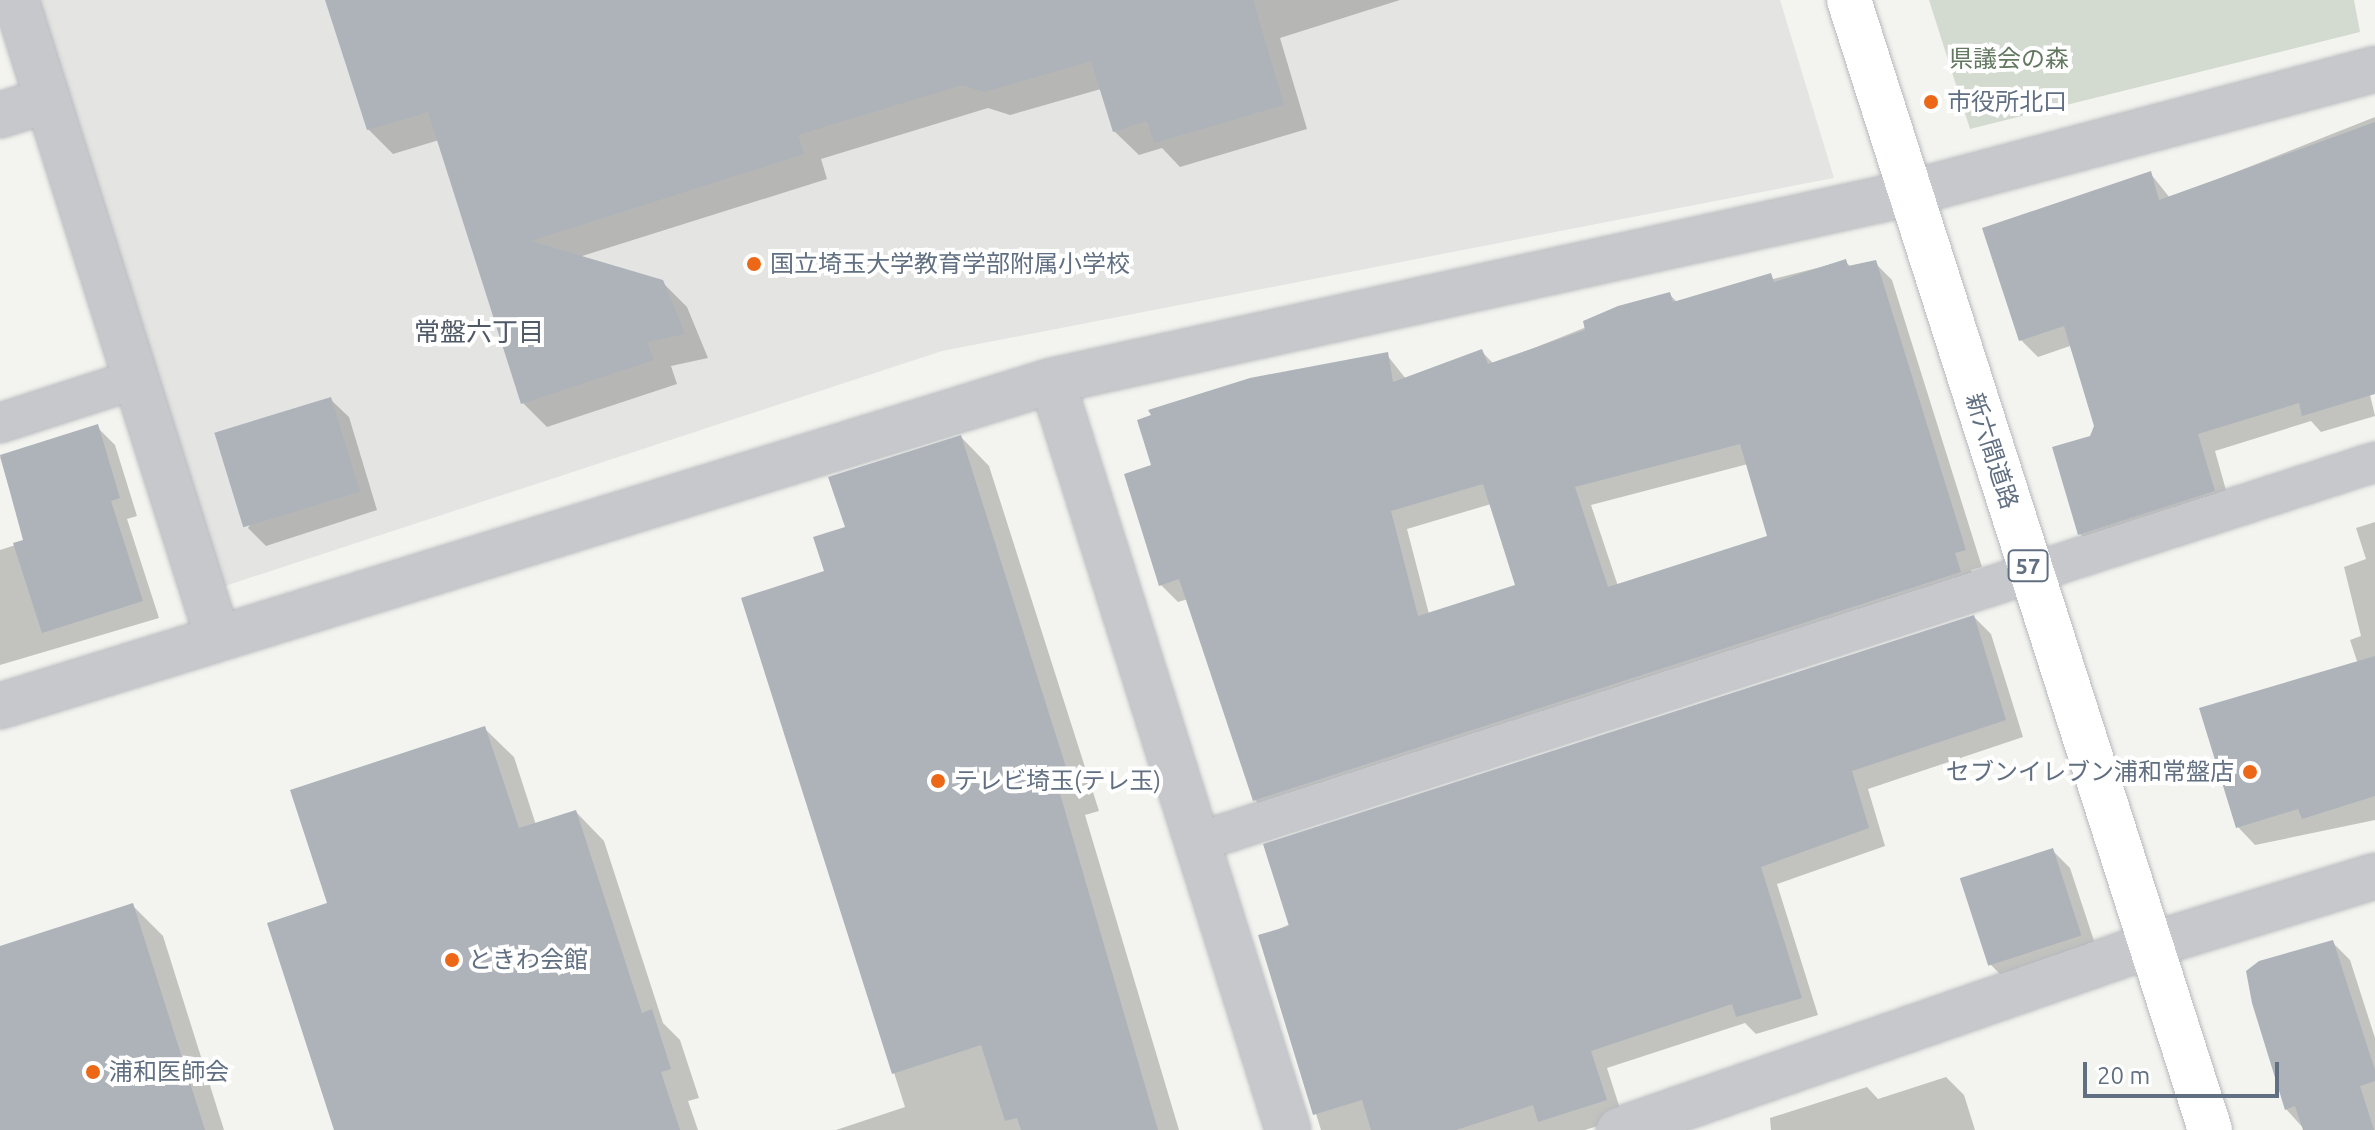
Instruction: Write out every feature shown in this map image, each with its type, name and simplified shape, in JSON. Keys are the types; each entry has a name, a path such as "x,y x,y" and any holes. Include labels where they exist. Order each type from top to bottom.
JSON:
{"main road":[{"name":"新六間道路","path":"1849,0 2210,1130"}],"street":[{"path":"16,0 217,635"},
{"path":"0,706 217,635 1052,381 1910,193 2375,69"},
{"path":"0,115 48,100"},
{"path":"1052,381 1195,843 1288,1130"},
{"path":"1619,1130 2151,945 2375,876"}],"lane":[{"path":"0,423 136,379"},
{"path":"1195,843 2029,570 2375,462"}],"shaded area":[{"name":"国立埼玉大学教育学部附属小学校","path":"37,0 1780,0 1834,178 942,351 222,587"}],"green space":[{"name":"県議会の森","path":"1929,0 2354,0 2360,32 1970,129"}],"building":[{"path":"325,0 1253,0 1284,105 1154,143 1147,121 1113,132 1091,61 984,92 962,85 798,135 804,154 531,241 663,280 685,334 647,342 654,360 521,404 428,112 367,130"},
{"path":"2375,122 2375,394 2302,416 2299,403 2198,434 2215,491 2078,535 2052,447 2090,436 2094,426 2064,326 2019,341 1982,228 2151,171 2159,200"},
{"path":"1846,259 1848,266 1876,260 1966,550 1955,553 1961,572 1253,801 1179,579 1159,586 1124,474 1151,465 1137,420 1151,415 1148,410 1250,378 1388,352 1393,382 1482,349 1488,364 1585,330 1583,321 1618,306 1670,292 1673,302 1771,273 1774,282","holes":["1740,444 1767,536 1608,587 1575,487","1483,484 1515,585 1418,616 1391,511"]},
{"path":"331,397 360,492 243,527 214,433"},
{"path":"98,424 120,498 111,501 143,601 42,633 13,543 23,540 0,455"},
{"name":"テレビ埼玉(テレ玉)","path":"961,435 1071,783 1058,787 1158,1130 1021,1130 1017,1118 1005,1121 981,1045 892,1074 741,598 824,571 813,537 845,527 828,477"},
{"path":"1974,615 2006,720 1852,771 1869,828 1761,867 1802,998 1736,1017 1732,1004 1591,1051 1607,1100 1538,1122 1533,1105 1456,1130 1371,1130 1362,1100 1313,1115 1258,935 1289,926 1263,844"},
{"path":"2375,656 2375,796 2302,819 2298,809 2236,828 2199,708"},
{"name":"ときわ会館","path":"485,726 519,828 576,810 642,1013 652,1009 671,1069 661,1072 680,1130 334,1130 267,923 327,903 290,790"},
{"path":"2053,848 2081,935 1988,966 1960,878"},
{"name":"浦和医師会","path":"133,903 205,1130 0,1130 0,946"},
{"path":"2333,940 2375,1070 2375,1081 2360,1086 2374,1130 2303,1130 2295,1106 2285,1110 2252,1003 2246,971 2259,961"}],"place":[{"name":"市役所北口","path":"1931,102"},
{"name":"国立埼玉大学教育学部附属小学校","path":"754,264"},
{"name":"セブンイレブン浦和常盤店","path":"2250,772"},
{"name":"テレビ埼玉(テレ玉)","path":"938,781"},
{"name":"ときわ会館","path":"452,960"},
{"name":"浦和医師会","path":"93,1072"}],"district":[{"name":"常盤六丁目","path":"479,332"}]}
